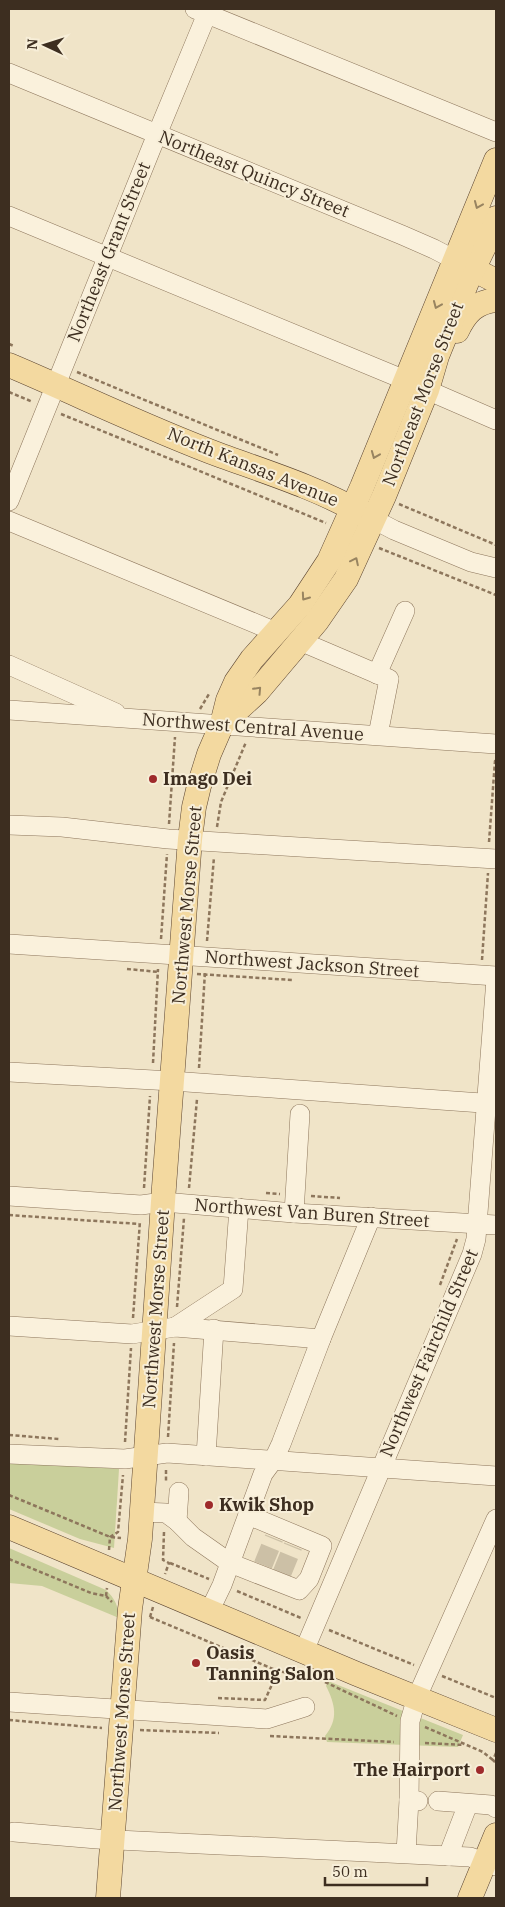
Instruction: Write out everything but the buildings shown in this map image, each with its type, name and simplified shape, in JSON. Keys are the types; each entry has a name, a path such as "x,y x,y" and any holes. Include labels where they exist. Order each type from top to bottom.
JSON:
{"main road":[{"path":"464,265 496,160"},
{"path":"464,265 496,218"},
{"name":"Northeast Quincy Street","path":"464,265 496,281"},
{"name":"Northeast Morse Street","path":"352,508 405,380 464,265"},
{"name":"Northeast Morse Street","path":"373,519 427,390 464,265"},
{"path":"427,390 466,314 482,302 496,300"},
{"name":"North Kansas Avenue","path":"13,357 60,376 135,420 222,456 272,472 336,498 373,519"},
{"name":"Northwest Morse Street","path":"108,1898 122,1711 140,1613 134,1579 142,1512 156,1455 165,1329 164,1202 190,839 198,786 236,682 300,605 315,583 329,561 352,508"},
{"name":"Northwest Morse Street","path":"222,724 257,692 330,603 346,579 373,519"},
{"path":"9,1527 209,1612 496,1730"},
{"path":"470,1898 491,1864 496,1835"}],"street":[{"path":"204,10 496,132"},
{"name":"Northeast Grant Street","path":"9,501 157,134 204,10"},
{"name":"Northeast Quincy Street","path":"9,74 410,238 464,265"},
{"path":"9,216 405,380"},
{"path":"427,390 496,420"},
{"name":"North Kansas Avenue","path":"373,519 394,530 471,562 496,568"},
{"path":"9,521 276,632"},
{"path":"377,674 405,611"},
{"path":"300,641 389,679 378,735"},
{"path":"9,664 128,718"},
{"name":"Northwest Central Avenue","path":"9,710 496,744"},
{"path":"9,824 168,839 492,859"},
{"name":"Northwest Jackson Street","path":"9,944 491,977"},
{"name":"Northwest Fairchild Street","path":"304,1650 472,1254 478,1224 492,1104 491,977"},
{"path":"9,1072 172,1081 492,1104"},
{"path":"294,1213 300,1114"},
{"name":"Northwest Van Buren Street","path":"9,1196 141,1205 164,1202 294,1213 478,1224"},
{"path":"165,1329 234,1289 239,1208"},
{"path":"209,1612 222,1585 263,1474 274,1459 371,1217"},
{"path":"9,1326 132,1334 165,1329 214,1329 321,1339"},
{"path":"206,1456 214,1329"},
{"path":"9,1454 125,1459 156,1455 274,1459 496,1476"},
{"path":"172,1517 173,1488"},
{"path":"142,1512 172,1517 193,1537 230,1563 261,1570 280,1578 299,1590 310,1579 322,1546"},
{"path":"248,1515 276,1533 295,1541 322,1546 344,1554"},
{"path":"406,1853 413,1800 410,1721 428,1670 496,1519"},
{"path":"9,1702 122,1711 267,1719 305,1707"},
{"path":"438,1801 491,1805 496,1808"},
{"path":"448,1856 468,1804"},
{"path":"14,1832 97,1839 470,1856 491,1864"}],"path":[{"path":"9,344 13,357"},
{"path":"60,376 279,455"},
{"path":"9,392 342,530"},
{"path":"384,496 496,546"},
{"path":"364,542 496,596"},
{"path":"173,1488 156,1455 165,1329 187,1204 216,841 221,802 254,726"},
{"path":"491,977 492,859 496,761"},
{"path":"438,1290 457,1239 478,1224"},
{"path":"9,1495 110,1537 164,1540"},
{"path":"172,1517 164,1540 163,1560 496,1698"},
{"path":"9,1559 91,1593 106,1596 110,1601 278,1671 318,1678 410,1721 483,1752 496,1763"},
{"path":"140,1613 159,1591 169,1562"},
{"path":"217,1698 266,1700 278,1671"},
{"path":"494,1760 496,1753"}],"green space":[{"path":"9,1461 119,1469 114,1548 80,1539 9,1509"},
{"path":"9,1548 106,1590 116,1602 119,1618 42,1586 9,1583"},
{"path":"328,1681 463,1735 458,1747 327,1742 325,1736 334,1717 332,1699 326,1686"}],"tunnel":[{"path":"263,1565 274,1538"},
{"path":"282,1573 293,1546"}],"place":[{"name":"Imago Dei","path":"153,779"},
{"name":"Kwik Shop","path":"209,1505"},
{"name":"Oasis Tanning Salon","path":"196,1663"},
{"name":"The Hairport","path":"480,1770"}]}
